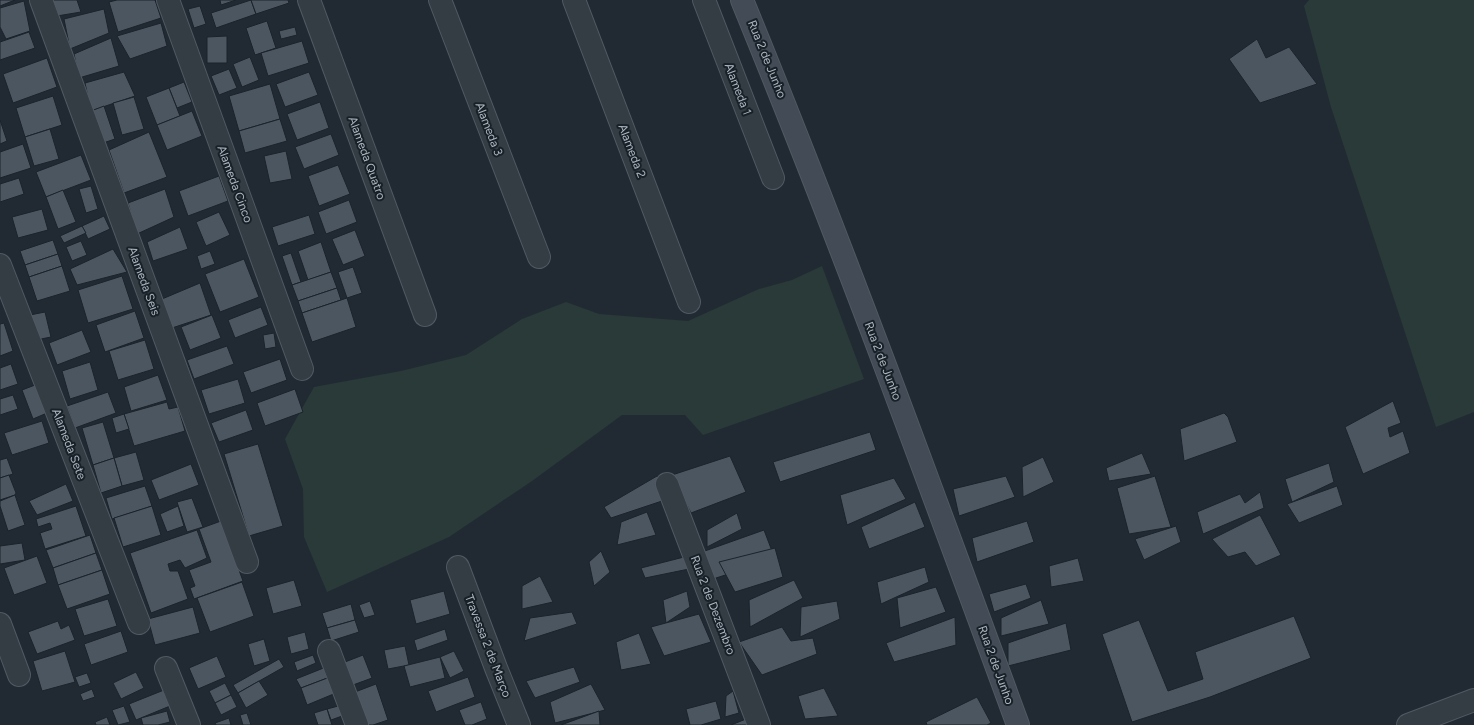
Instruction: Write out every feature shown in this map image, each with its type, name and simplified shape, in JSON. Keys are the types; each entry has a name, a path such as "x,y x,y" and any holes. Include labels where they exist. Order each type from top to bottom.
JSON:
{"street":[{"name":"Alameda Seis","path":"41,0 246,562"},
{"name":"Alameda Cinco","path":"168,0 302,369"},
{"name":"Alameda Quatro","path":"309,0 425,315"},
{"name":"Alameda 3","path":"440,0 539,257"},
{"name":"Alameda 2","path":"574,0 689,302"},
{"name":"Alameda 1","path":"704,0 773,178"},
{"name":"Rua 2 de Junho","path":"742,0 787,109 922,464 1018,725"},
{"name":"Alameda Sete","path":"0,265 139,623"},
{"name":"Rua 2 de Dezembro","path":"667,484 759,725"},
{"name":"Travessa 2 de Março","path":"458,567 519,725"},
{"path":"0,624 19,675"},
{"path":"329,651 357,725"},
{"path":"166,668 189,725"},
{"path":"1408,725 1474,700"}],"shaded area":[{"path":"1309,0 1474,0 1474,412 1436,427 1331,107 1304,6"},
{"path":"822,266 864,379 703,435 685,415 622,415 532,481 449,537 327,592 304,537 303,489 285,439 314,387 401,371 466,355 522,319 566,302 599,314 688,321 759,289 792,280"}],"building":[{"path":"0,0 15,0 0,6"},
{"path":"51,0 77,0 81,12 57,16"},
{"path":"117,0 155,0 161,18 118,32 109,2"},
{"path":"220,0 236,0 221,5"},
{"path":"251,0 256,14 216,28 211,13"},
{"path":"251,0 288,0 289,3 256,14"},
{"path":"24,1 30,31 6,39 0,27 0,8"},
{"path":"200,6 206,24 194,28 188,9"},
{"path":"104,9 109,33 70,49 64,19"},
{"path":"267,21 276,48 255,55 246,28"},
{"path":"161,23 167,46 130,59 117,36"},
{"path":"295,27 297,35 281,39 279,31"},
{"path":"29,32 35,48 0,60 0,42"},
{"path":"227,36 227,63 207,63 207,37"},
{"path":"111,38 119,66 79,78 74,54"},
{"path":"1257,39 1266,58 1289,47 1317,84 1260,103 1229,59"},
{"path":"302,41 309,63 268,76 261,53"},
{"path":"250,57 259,80 242,87 233,64"},
{"path":"47,58 57,87 13,103 3,74"},
{"path":"229,69 237,88 219,95 211,76"},
{"path":"124,72 135,96 91,111 85,83"},
{"path":"309,72 318,95 285,107 276,84"},
{"path":"184,82 192,102 177,108 169,88"},
{"path":"270,84 280,119 239,131 229,96"},
{"path":"169,88 180,116 157,125 146,97"},
{"path":"53,96 62,125 25,137 16,108"},
{"path":"134,97 144,129 122,135 113,103"},
{"path":"320,102 329,128 297,140 287,114"},
{"path":"104,106 115,139 103,143 91,111"},
{"path":"192,111 202,136 167,150 157,125"},
{"path":"280,119 287,141 245,153 239,131"},
{"path":"0,120 7,141 0,144"},
{"path":"50,129 59,159 34,166 25,137"},
{"path":"149,132 167,177 124,193 109,150"},
{"path":"331,134 339,155 304,169 295,147"},
{"path":"23,144 31,168 0,178 0,152"},
{"path":"286,151 292,179 270,183 264,156"},
{"path":"81,155 91,180 46,197 36,172"},
{"path":"338,165 350,194 319,206 308,176"},
{"path":"219,176 228,201 188,216 179,191"},
{"path":"19,178 24,194 0,202 0,184"},
{"path":"91,186 98,209 86,213 79,189"},
{"path":"165,189 174,217 137,234 128,203"},
{"path":"63,190 76,222 58,229 46,197"},
{"path":"349,200 357,222 326,234 318,212"},
{"path":"42,209 48,230 18,238 12,217"},
{"path":"219,212 230,235 206,246 196,222"},
{"path":"309,215 315,234 278,246 272,227"},
{"path":"104,216 110,229 88,239 82,226"},
{"path":"82,226 86,233 64,243 60,236"},
{"path":"180,227 188,249 153,261 147,242"},
{"path":"355,230 365,256 343,265 332,239"},
{"path":"53,240 58,254 25,265 20,251"},
{"path":"81,241 87,255 72,261 66,247"},
{"path":"321,242 331,272 308,280 298,251"},
{"path":"113,249 127,272 77,285 70,269"},
{"path":"210,251 215,264 201,269 197,256"},
{"path":"291,253 301,282 292,285 282,256"},
{"path":"58,254 62,266 29,277 25,265"},
{"path":"244,259 259,297 220,312 205,274"},
{"path":"62,266 70,291 37,301 29,277"},
{"path":"353,267 362,293 347,298 338,272"},
{"path":"331,272 337,288 298,301 292,285"},
{"path":"122,276 133,309 88,323 78,290"},
{"path":"200,283 211,315 169,329 162,299"},
{"path":"337,288 341,300 302,313 298,301"},
{"path":"347,298 356,327 312,342 302,313"},
{"path":"261,307 268,325 235,338 228,320"},
{"path":"135,311 144,338 105,352 96,325"},
{"path":"45,312 51,337 36,340 30,315"},
{"path":"212,315 221,338 190,350 181,327"},
{"path":"4,323 13,351 0,356 0,324"},
{"path":"82,330 91,352 57,365 49,343"},
{"path":"274,333 276,347 265,349 263,335"},
{"path":"145,340 154,369 118,380 109,351"},
{"path":"227,346 234,364 194,379 187,360"},
{"path":"280,359 287,380 251,393 243,372"},
{"path":"90,362 98,390 70,399 62,371"},
{"path":"11,364 18,384 0,390 0,368"},
{"path":"158,375 167,400 131,411 124,387"},
{"path":"238,379 245,403 209,414 201,390"},
{"path":"35,385 47,413 33,419 22,390"},
{"path":"295,389 303,412 265,426 257,403"},
{"path":"108,392 116,413 75,428 67,406"},
{"path":"13,395 18,409 0,415 0,399"},
{"path":"1393,401 1401,423 1388,428 1390,437 1403,431 1410,453 1363,474 1345,427"},
{"path":"167,402 169,409 178,407 185,431 134,446 124,414"},
{"path":"246,410 253,430 219,442 211,423"},
{"path":"1224,413 1228,417 1237,442 1184,461 1180,429"},
{"path":"124,414 129,429 116,433 112,418"},
{"path":"42,421 49,443 12,455 4,433"},
{"path":"103,422 114,458 93,465 82,428"},
{"path":"870,432 876,450 780,482 773,462"},
{"path":"258,444 283,526 249,536 224,454"},
{"path":"136,452 144,480 122,486 114,458"},
{"path":"1142,453 1151,474 1109,481 1106,468"},
{"path":"730,456 746,492 691,513 672,475"},
{"path":"1043,457 1054,482 1023,497 1022,467"},
{"path":"7,458 13,474 0,478 0,460"},
{"path":"114,458 122,486 101,493 93,465"},
{"path":"1329,463 1334,482 1292,502 1285,479"},
{"path":"191,464 199,485 159,500 151,480"},
{"path":"9,475 16,493 15,495 0,500 0,478"},
{"path":"657,476 665,500 611,518 604,507"},
{"path":"1006,476 1015,497 959,516 953,489"},
{"path":"1155,476 1171,527 1129,534 1117,488"},
{"path":"894,478 906,499 847,525 840,495"},
{"path":"66,484 73,501 37,515 29,501"},
{"path":"145,486 152,506 112,519 106,498"},
{"path":"1337,486 1343,505 1299,523 1287,504"},
{"path":"1260,492 1264,508 1203,534 1197,512 1240,494 1245,503"},
{"path":"15,495 25,525 8,531 0,506 0,501"},
{"path":"192,498 203,527 187,532 177,502"},
{"path":"915,502 925,527 869,549 861,527"},
{"path":"76,506 86,536 45,549 40,533 52,529 50,523 38,527 36,519"},
{"path":"152,506 161,535 123,547 114,518"},
{"path":"178,506 184,526 167,532 160,514"},
{"path":"647,512 656,535 617,545 621,522"},
{"path":"737,513 742,529 707,547 707,530"},
{"path":"1260,515 1281,555 1256,566 1245,552 1228,557 1212,539"},
{"path":"221,521 243,581 194,599 190,588 195,586 189,570 211,562 199,529"},
{"path":"1027,521 1034,542 977,562 972,538"},
{"path":"1176,526 1181,542 1144,560 1135,539"},
{"path":"197,530 207,558 185,568 180,560 168,564 170,571 178,571 188,599 151,613 130,553"},
{"path":"764,530 775,559 713,579 702,552"},
{"path":"90,535 96,553 53,568 46,550"},
{"path":"22,543 25,560 0,564 0,546"},
{"path":"775,548 783,577 735,592 719,562"},
{"path":"601,551 610,572 594,586 589,562"},
{"path":"96,553 102,570 58,585 53,568"},
{"path":"37,556 47,583 14,595 4,568"},
{"path":"684,557 689,569 645,578 641,568"},
{"path":"1078,558 1084,581 1051,587 1049,566"},
{"path":"925,567 929,582 881,604 877,582"},
{"path":"102,570 110,594 67,609 58,585"},
{"path":"540,576 553,602 522,609 522,586"},
{"path":"294,580 302,606 273,614 266,588"},
{"path":"794,580 803,598 750,627 749,600"},
{"path":"242,582 254,616 210,632 197,598"},
{"path":"1026,584 1031,598 994,612 989,594"},
{"path":"936,587 946,612 900,628 897,598"},
{"path":"444,591 450,614 416,624 410,600"},
{"path":"687,591 690,607 666,623 663,600"},
{"path":"108,599 117,626 84,636 75,609"},
{"path":"1041,600 1049,624 1001,636 1001,618"},
{"path":"370,601 375,615 364,618 359,605"},
{"path":"837,601 840,619 800,637 801,607"},
{"path":"351,604 355,620 327,628 322,613"},
{"path":"193,607 200,633 155,645 148,619"},
{"path":"572,612 577,624 524,641 530,618"},
{"path":"699,614 711,642 664,656 651,627"},
{"path":"1294,616 1311,658 1210,697 1132,722 1102,634 1139,620 1168,691 1203,679 1195,652"},
{"path":"955,617 956,645 894,662 886,643"},
{"path":"355,620 359,632 331,641 327,628"},
{"path":"58,621 61,629 69,625 75,640 37,654 28,632"},
{"path":"1066,623 1071,650 1008,666 1008,643"},
{"path":"782,627 791,641 813,638 817,654 762,675 739,642"},
{"path":"445,629 448,640 417,651 414,640"},
{"path":"121,631 128,652 91,665 84,644"},
{"path":"305,632 309,649 291,654 287,637"},
{"path":"639,633 651,664 621,670 616,642"},
{"path":"264,639 270,661 254,666 248,644"},
{"path":"405,646 409,665 388,669 384,650"},
{"path":"65,651 75,682 42,691 33,661"},
{"path":"454,651 464,671 450,678 440,657"},
{"path":"313,655 316,663 297,671 294,662"},
{"path":"363,655 372,678 353,685 345,662"},
{"path":"217,656 226,677 198,689 189,668"},
{"path":"440,657 445,678 410,687 404,666"},
{"path":"279,659 284,667 238,693 233,685"},
{"path":"326,667 330,677 301,688 296,679"},
{"path":"574,667 580,682 535,698 526,681"},
{"path":"136,672 144,688 121,699 113,683"},
{"path":"87,673 91,683 79,687 75,677"},
{"path":"330,677 336,693 307,705 301,688"},
{"path":"468,677 475,697 436,712 428,691"},
{"path":"259,681 268,695 246,708 238,693"},
{"path":"225,683 231,695 215,703 209,691"},
{"path":"376,684 388,720 373,725 366,725 355,692"},
{"path":"591,684 605,710 555,723 550,702"},
{"path":"824,688 838,716 805,719 798,696"},
{"path":"92,689 95,697 83,701 80,694"},
{"path":"164,690 170,706 136,720 129,704"},
{"path":"733,691 739,713 725,717 726,696"},
{"path":"231,695 237,707 221,715 215,703"},
{"path":"977,697 991,723 987,725 927,725 926,722"},
{"path":"716,701 721,719 701,725 690,725 686,709"},
{"path":"481,702 487,719 472,725 465,725 459,710"},
{"path":"342,705 345,715 331,720 327,709"},
{"path":"124,706 130,722 118,725 112,710"},
{"path":"327,709 332,725 318,725 314,713"},
{"path":"167,711 170,722 158,725 143,725 141,718"},
{"path":"599,711 600,725 561,725"},
{"path":"247,713 251,725 243,725 240,715"},
{"path":"107,717 110,725 96,725 95,722"},
{"path":"751,717 751,725 731,725"},
{"path":"229,718 231,725 216,725 215,723"}]}
